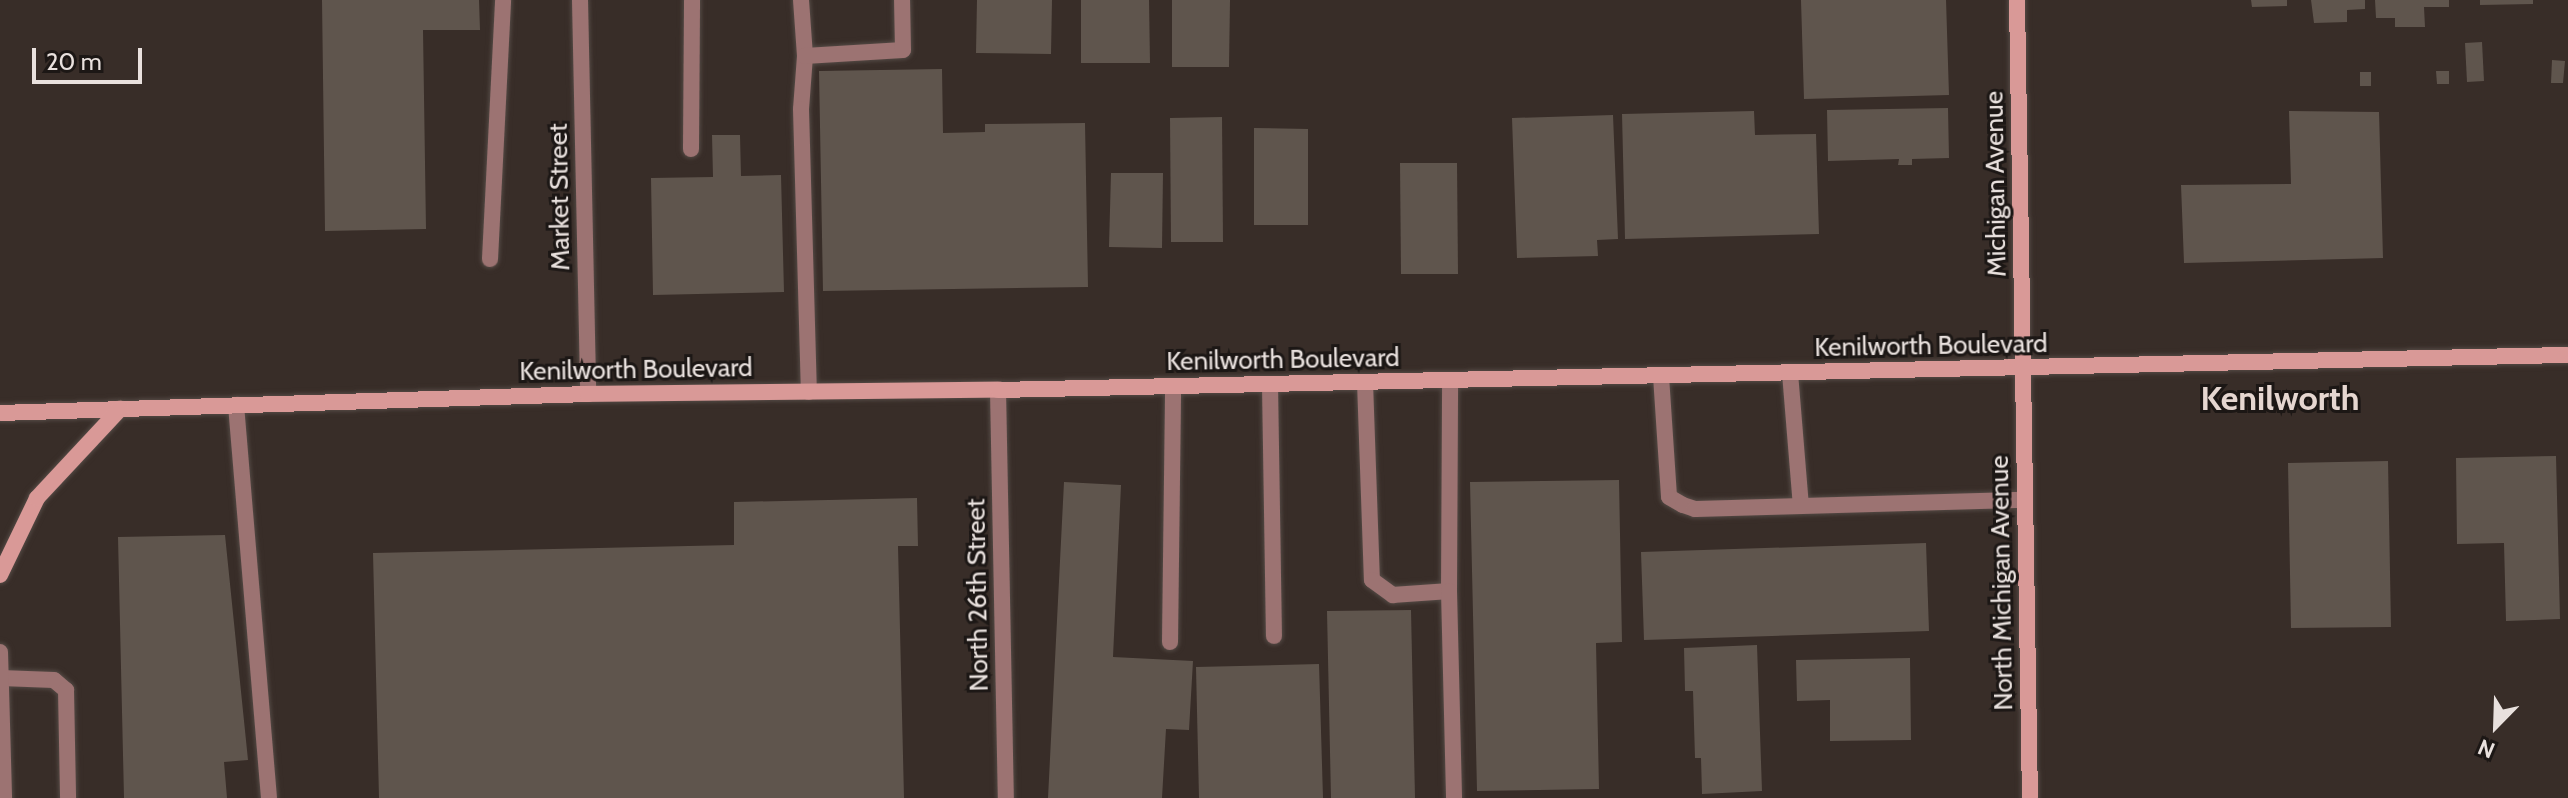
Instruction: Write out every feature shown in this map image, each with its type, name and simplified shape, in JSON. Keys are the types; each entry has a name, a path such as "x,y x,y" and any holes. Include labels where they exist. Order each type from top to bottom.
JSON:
{"main road":[{"name":"Michigan Avenue","path":"2017,0 2023,368"},
{"name":"Kenilworth Boulevard","path":"0,413 588,394 998,390 2568,355"},
{"name":"North Michigan Avenue","path":"2023,368 2030,798"},
{"path":"0,575 37,498 120,409"}],"street":[{"path":"490,259 503,0"},
{"name":"Market Street","path":"580,0 588,394"},
{"path":"691,149 692,0"},
{"path":"801,0 805,56 801,109 809,392"},
{"path":"805,56 903,50 902,0"},
{"path":"1790,373 1801,506"},
{"path":"1661,376 1669,497 1695,509 2025,500"},
{"path":"1450,380 1449,591 1454,798"},
{"path":"1365,382 1372,580 1393,595 1449,591"},
{"path":"1270,384 1274,636"},
{"path":"1170,642 1173,386"},
{"name":"North 26th Street","path":"998,390 1006,798"},
{"path":"236,405 269,798"},
{"path":"0,652 4,798"},
{"path":"1,678 54,680 66,690 68,798"}],"building":[{"path":"322,0 479,0 480,30 423,30 426,229 325,231"},
{"path":"977,0 1052,0 1051,54 976,53"},
{"path":"1081,0 1149,0 1150,63 1081,63"},
{"path":"1172,0 1230,0 1229,67 1172,67"},
{"path":"1801,0 1946,0 1949,95 1804,99"},
{"path":"2251,0 2287,0 2287,6 2252,7"},
{"path":"2311,0 2365,0 2365,9 2347,10 2347,22 2314,23"},
{"path":"2375,0 2449,0 2449,7 2424,7 2425,27 2395,27 2395,18 2376,18"},
{"path":"2480,0 2533,0 2533,4 2480,5"},
{"path":"2482,42 2484,81 2467,82 2465,43"},
{"path":"2552,60 2565,61 2563,83 2551,83"},
{"path":"942,69 943,133 985,132 985,124 1085,123 1088,287 823,291 819,71"},
{"path":"2436,71 2449,71 2449,84 2437,84"},
{"path":"2360,72 2371,72 2371,86 2360,86"},
{"path":"1948,108 1949,158 1912,159 1912,165 1898,165 1899,159 1828,161 1827,110"},
{"path":"1754,111 1755,135 1816,134 1819,234 1625,239 1622,114"},
{"path":"2289,111 2379,112 2383,258 2184,263 2181,185 2291,184"},
{"path":"1613,115 1618,239 1597,240 1598,256 1517,258 1512,118"},
{"path":"1222,117 1223,242 1171,242 1170,118"},
{"path":"1254,128 1308,129 1308,225 1254,225"},
{"path":"712,135 740,135 741,176 781,175 784,292 653,295 651,178 713,177"},
{"path":"1400,163 1457,163 1458,274 1401,274"},
{"path":"1111,173 1163,173 1162,248 1109,247"},
{"path":"2556,456 2560,619 2506,621 2504,543 2457,544 2456,458"},
{"path":"2388,461 2391,627 2291,628 2288,463"},
{"path":"1619,480 1622,642 1596,643 1599,789 1477,791 1470,482"},
{"path":"1064,482 1121,485 1113,657 1193,661 1189,730 1166,729 1162,798 1048,798"},
{"path":"917,498 918,546 898,546 904,798 379,798 373,553 734,545 734,502"},
{"path":"225,535 248,760 224,762 227,798 124,798 118,537"},
{"path":"1926,543 1929,631 1644,640 1641,552"},
{"path":"1411,610 1415,798 1331,798 1327,611"},
{"path":"1757,645 1762,791 1702,794 1701,758 1695,758 1693,691 1685,691 1684,648"},
{"path":"1910,658 1911,740 1830,741 1830,700 1797,701 1796,660"},
{"path":"1319,664 1323,798 1199,798 1196,667"}],"district":[{"name":"Kenilworth","path":"2280,399"}]}
